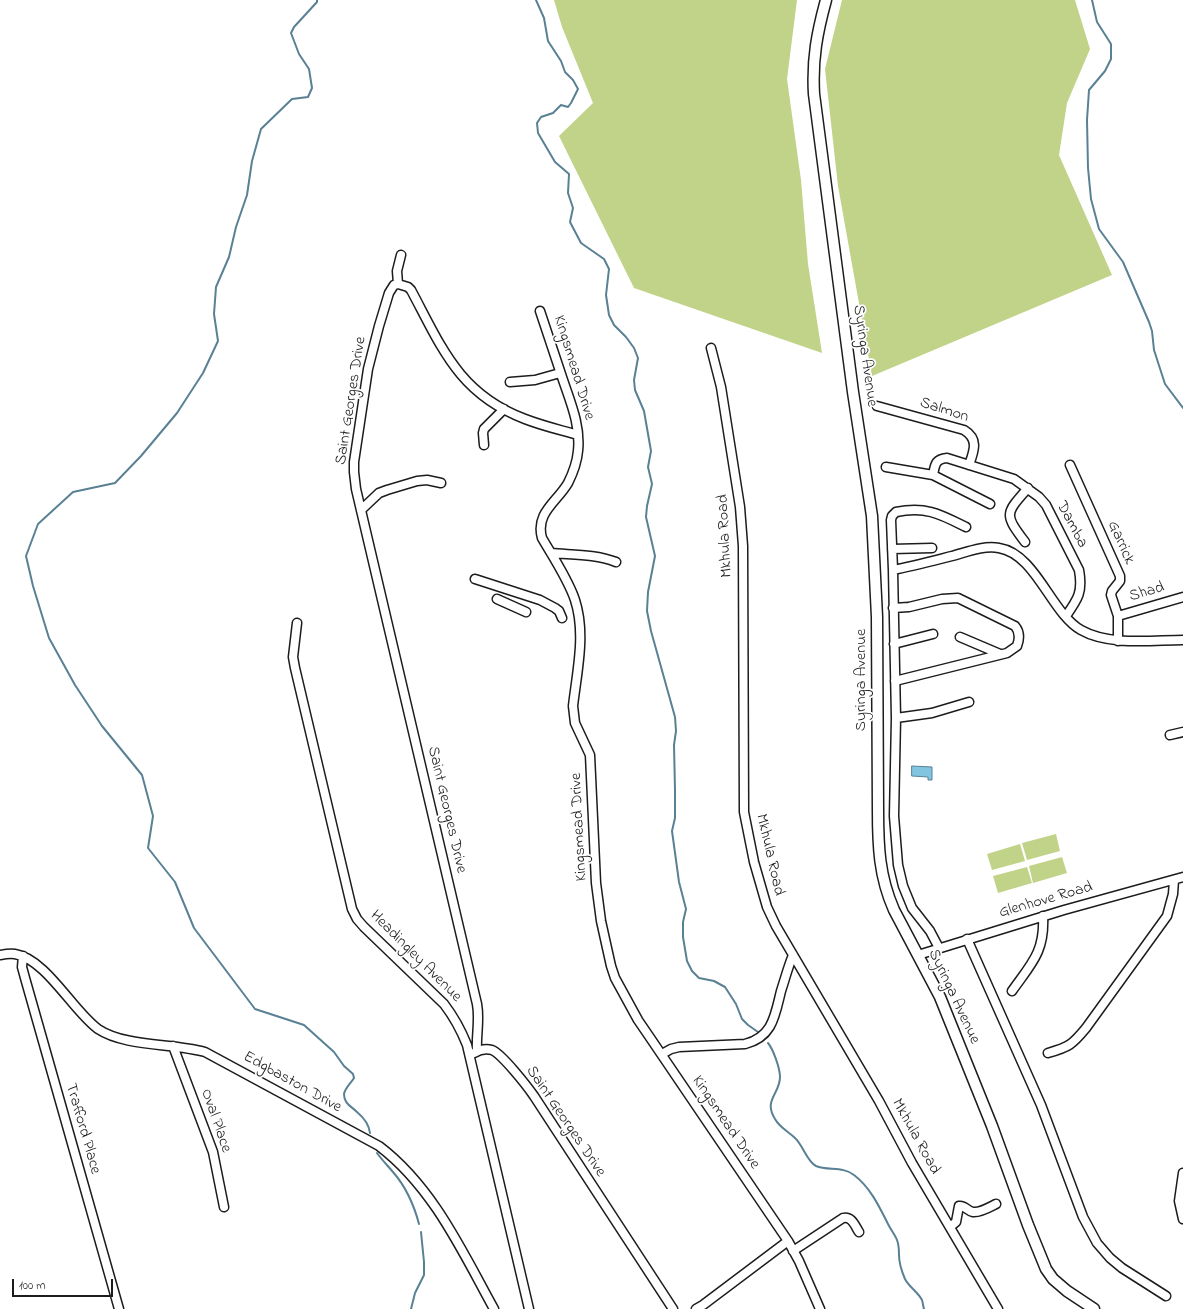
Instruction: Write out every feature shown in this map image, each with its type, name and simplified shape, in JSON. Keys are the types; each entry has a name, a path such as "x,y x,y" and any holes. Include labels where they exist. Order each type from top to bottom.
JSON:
{"street":[{"name":"Syringa Avenue","path":"826,0 815,47 814,88 853,392 872,516 877,617 878,810 880,860 888,896 902,927 940,998 992,1126 1030,1232 1046,1269 1053,1279 1067,1291 1094,1309"},
{"path":"401,255 397,271 398,284 404,285 411,290 445,354 460,376 472,388 504,410 526,419 578,435"},
{"name":"Saint Georges Drive","path":"398,284 394,285 389,293 368,369 354,472 356,489 477,1004 477,1051 486,1049 495,1052 527,1086 673,1309"},
{"name":"Kingsmead Drive","path":"540,311 574,413 578,435 578,452 574,468 567,484 543,516 540,525 542,538 571,590 576,604 579,621 580,649 573,714 577,728 590,755 596,883 601,921 608,954 615,978 638,1020 788,1241 820,1309"},
{"name":"Mkhula Road","path":"711,348 721,387 740,507 743,552 744,812 754,862 767,907 776,926 879,1101 912,1163 998,1309"},
{"path":"510,382 535,380 560,373"},
{"name":"Salmon","path":"877,406 968,432 972,436 974,448 969,465"},
{"path":"484,444 484,429 504,410"},
{"path":"559,429 566,429 571,426 574,413"},
{"path":"559,429 573,440 578,452"},
{"name":"Damba","path":"932,475 941,458 947,458 1014,479 1039,497 1046,505 1079,570 1081,582 1080,592 1078,598 1066,616"},
{"name":"Garrick","path":"1070,465 1120,576 1120,581 1112,591 1111,595 1118,616 1118,641"},
{"path":"886,467 932,475 990,504"},
{"path":"362,510 379,493 387,490 417,481 427,480 441,482"},
{"path":"1025,542 1012,524 1010,512 1013,505 1028,488"},
{"path":"939,948 930,931 912,908 903,886 898,865 894,816 896,718 892,516 896,512 915,510 930,511 966,527"},
{"path":"892,549 932,548"},
{"path":"893,570 984,548 1001,548 1010,551 1021,559 1038,578 1066,616 1080,630 1095,636 1118,641 1183,640"},
{"path":"551,553 591,556 616,562"},
{"path":"475,579 540,600 559,611 562,618"},
{"name":"Shad","path":"1118,616 1183,597"},
{"path":"893,608 909,607 942,599 958,598 1010,623 1018,630 1019,641 1017,646 1011,651 895,680"},
{"path":"497,599 526,612"},
{"name":"Headingley Avenue","path":"296,623 293,657 295,668 352,909 357,919 364,927 444,1004 459,1026 467,1045 529,1309"},
{"path":"894,644 933,634"},
{"path":"960,637 1000,654"},
{"path":"896,718 932,713 969,702"},
{"path":"1170,735 1183,732"},
{"name":"Glenhove Road","path":"918,955 1043,916 1183,877"},
{"path":"1048,1052 1069,1046 1086,1028 1167,916 1173,894 1174,880"},
{"path":"1012,991 1039,953 1043,935 1043,916"},
{"path":"967,939 1041,1105 1083,1217 1097,1244 1122,1268 1166,1296"},
{"path":"0,955 15,954 23,956"},
{"path":"662,1054 666,1051 679,1047 745,1044 754,1042 761,1037 774,1020 793,955"},
{"name":"Edgbaston Drive","path":"23,956 40,968 97,1028 108,1034 120,1039 190,1048 205,1052 379,1146 392,1156 438,1209 494,1309"},
{"name":"Trafford Place","path":"23,956 22,967 119,1309"},
{"name":"Oval Place","path":"173,1046 213,1152 224,1207"},
{"path":"469,1055 477,1051"},
{"path":"1183,1173 1179,1201 1183,1218"},
{"path":"950,1227 956,1222 957,1208 959,1206 963,1206 972,1212 976,1212 996,1204"},
{"path":"793,1251 843,1218 848,1218 851,1220 859,1232"},
{"path":"696,1309 788,1241"}],"green space":[{"path":"554,0 797,0 787,79 801,180 808,264 822,353 634,288 559,136 593,103 562,27"},
{"path":"842,0 1075,0 1090,49 1067,103 1059,155 1112,275 872,376 838,186 825,69"},
{"path":"1056,834 1060,851 1027,860 1022,843"},
{"path":"1020,844 1025,861 992,870 987,854"},
{"path":"1062,857 1067,873 1033,883 1029,866"},
{"path":"1027,867 1032,883 998,893 993,876"}],"water":[{"path":"912,766 932,767 932,780 928,780 928,777 912,776"}],"waterway":[{"path":"317,0 317,2 294,27 291,33 299,54 309,69 312,88 308,97 292,99 261,129 252,161 247,195 236,227 229,257 216,287 214,314 218,341 203,373 177,413 141,456 115,483 73,492 38,524 26,556 33,586 49,638 75,685 102,726 142,775 153,816 148,848 175,882 194,928 255,1009 304,1025 334,1052 344,1066 353,1074 354,1078 346,1090 344,1097 348,1104 363,1119 370,1133"},
{"path":"536,0 544,18 548,41 561,61 565,72 573,80 578,89 568,107 561,105 553,113 541,117 537,123 538,133 555,162 569,174 568,193 573,208 570,222 581,243 604,259 609,269 606,295 609,315 614,325 634,348 638,358 634,380 635,390 644,411 651,451 648,467 652,484 646,517 655,556 648,592 647,611 651,631 675,717 675,818 672,831 679,882 686,909 683,922 683,937 687,961 692,971 699,978 714,981 725,987 736,1004 742,1019 758,1032"},
{"path":"1092,0 1097,22 1111,44 1111,59 1105,71 1089,90 1087,120 1088,168 1091,199 1099,229 1123,262 1149,322 1152,331 1154,350 1165,384 1183,408"},
{"path":"768,1043 776,1059 780,1073 778,1088 771,1102 772,1112 775,1119 779,1125 798,1141 813,1164 816,1166 850,1172 865,1185 878,1204 897,1240 899,1246 900,1264 905,1279 922,1300 924,1309"},
{"path":"377,1153 406,1190 415,1210 419,1224"},
{"path":"411,1309 415,1293 424,1275 421,1232"}]}
